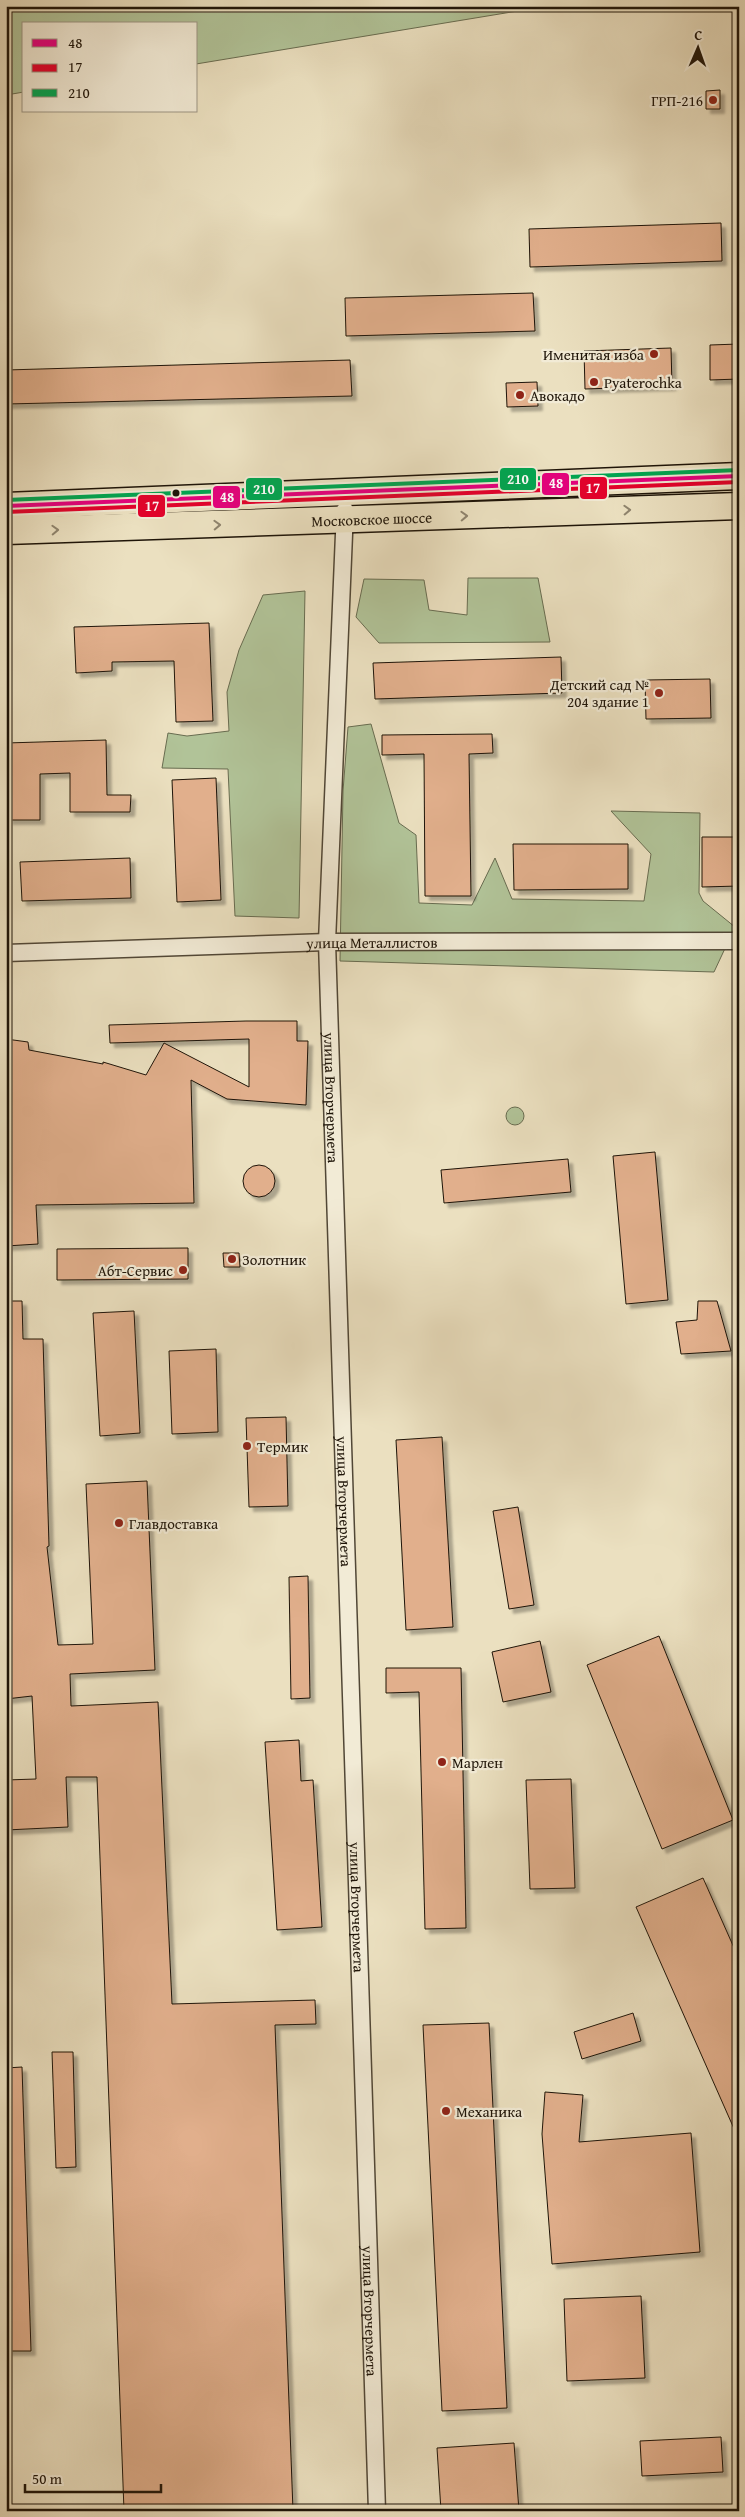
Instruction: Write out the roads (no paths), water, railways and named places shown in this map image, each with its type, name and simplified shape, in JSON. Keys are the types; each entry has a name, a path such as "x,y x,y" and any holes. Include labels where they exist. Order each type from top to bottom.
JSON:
{"main road":[{"name":"Московское шоссе","path":"6,506 739,476"},
{"name":"Московское шоссе","path":"6,531 739,506"}],"street":[{"name":"улица Вторчермета","path":"345,493 346,520 327,942 377,2511"},
{"name":"улица Металлистов","path":"6,953 327,942 739,941"}],"place":[{"name":"ГРП-216","path":"713,100"},
{"name":"Именитая изба","path":"654,354"},
{"name":"Pyaterochka","path":"594,382"},
{"name":"Авокадо","path":"520,395"},
{"name":"Детский сад № 204 здание 1","path":"659,693"},
{"name":"Золотник","path":"232,1259"},
{"name":"Абт-Сервис","path":"183,1270"},
{"name":"Термик","path":"247,1446"},
{"name":"Главдоставка","path":"119,1523"},
{"name":"Марлен","path":"442,1762"},
{"name":"Механика","path":"446,2111"}]}
